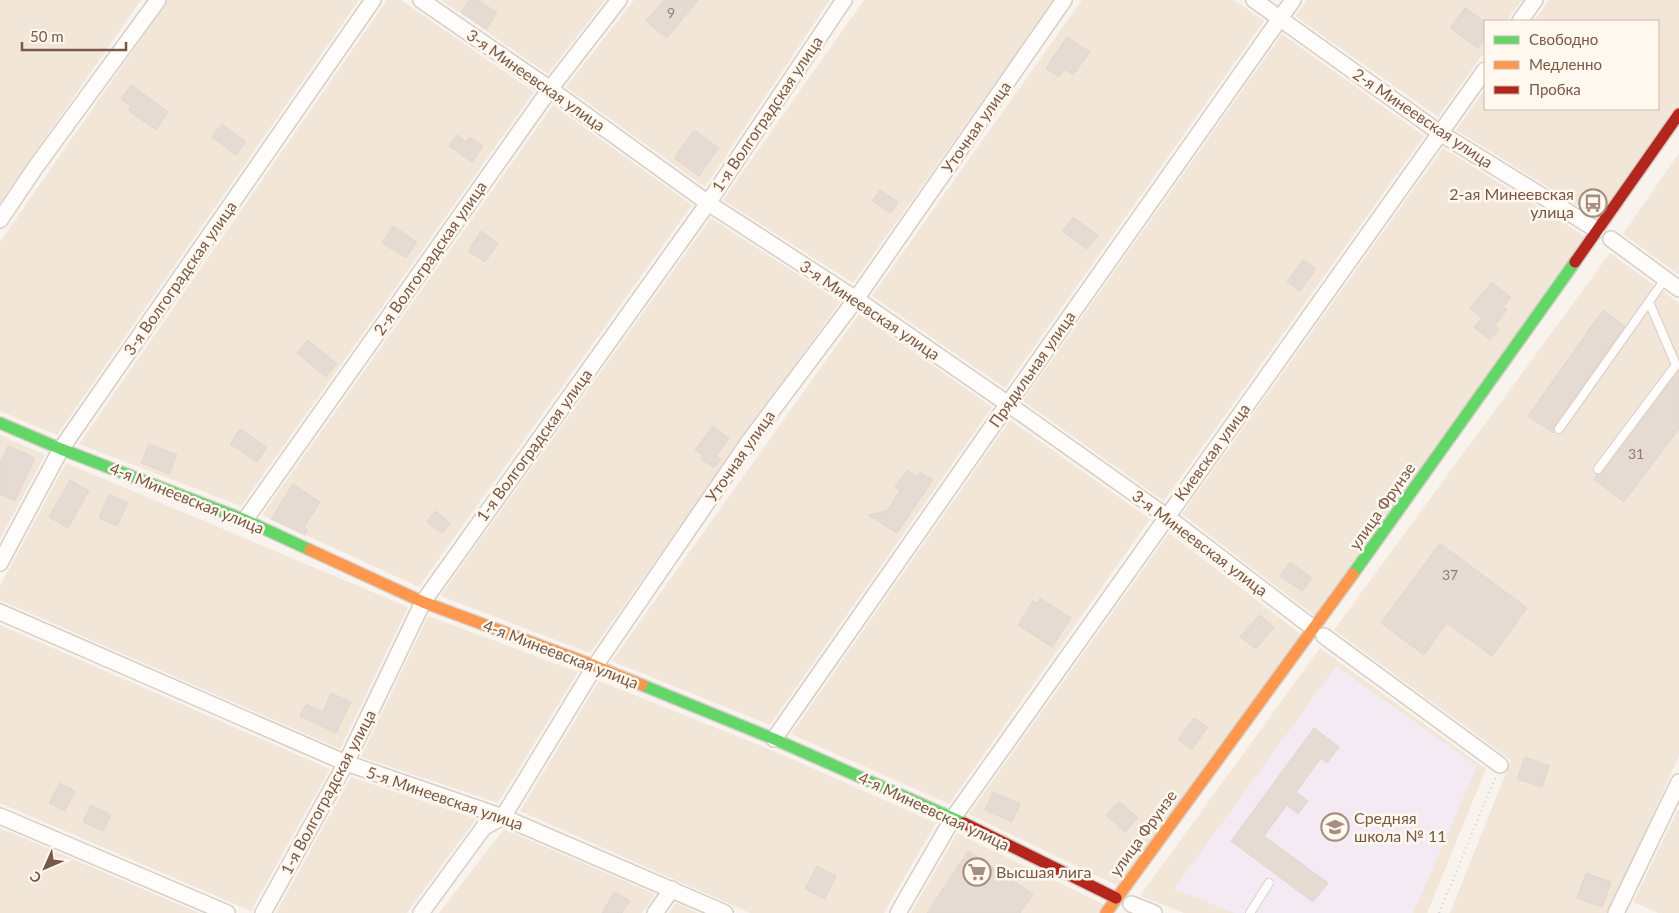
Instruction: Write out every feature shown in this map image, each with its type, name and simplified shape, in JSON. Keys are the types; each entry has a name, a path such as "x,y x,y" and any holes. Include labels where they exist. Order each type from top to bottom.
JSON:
{"main road":[{"name":"улица Фрунзе","path":"1106,913 1321,635 1373,547 1679,114"},
{"path":"1597,230 1610,240"},
{"name":"4-я Минеевская улица","path":"0,423 61,449 245,520 423,602 595,666 774,739 952,818 1131,904"}],"street":[{"path":"0,220 35,168 158,0"},
{"name":"3-я Волгоградская улица","path":"0,563 61,449 373,0"},
{"name":"3-я Минеевская улица","path":"421,0 550,89 708,203 856,299 1008,404 1166,516 1321,635 1500,764"},
{"name":"2-я Волгоградская улица","path":"245,520 550,89 620,0"},
{"name":"1-я Волгоградская улица","path":"263,913 346,763 423,602 708,203 844,0"},
{"name":"Уточная улица","path":"421,913 484,826 503,817 595,666 750,440 856,299 1064,0"},
{"name":"2-я Минеевская улица","path":"1254,0 1440,133 1597,230"},
{"name":"Прядильная улица","path":"774,739 1293,0"},
{"path":"1521,20 1535,0"},
{"name":"Киевская улица","path":"898,913 952,818 1484,71"},
{"path":"1610,240 1679,289"},
{"name":"5-я Минеевская улица","path":"0,612 346,763 503,817 725,913"},
{"path":"1621,911 1679,782"},
{"path":"0,816 227,913"},
{"path":"655,913 672,889"},
{"path":"1131,904 1154,913"}],"lane":[{"path":"1559,428 1665,279"},
{"path":"1598,469 1676,365 1649,302"},
{"path":"1250,913 1269,883"}],"path":[{"path":"1439,913 1500,764"}],"shaded area":[{"path":"0,0 141,0 0,203"},
{"path":"168,0 359,0 57,435 0,411 0,242"},
{"path":"387,0 401,0 534,92 241,506 79,444"},
{"path":"441,0 605,0 548,74"},
{"path":"634,0 830,0 705,187 566,87"},
{"path":"864,0 1054,0 853,283 723,200"},
{"path":"1082,0 1234,0 1264,21 1005,388 872,296"},
{"path":"1307,0 1522,0 1507,20 1484,20 1484,52 1438,117 1295,16"},
{"path":"1549,0 1679,0 1679,113 1604,222 1456,130 1484,90 1484,110 1659,110 1659,20 1535,20"},
{"path":"1282,34 1424,136 1164,501 1023,401"},
{"path":"553,105 692,205 419,587 262,515"},
{"path":"1443,148 1591,240 1316,617 1182,514"},
{"path":"1679,153 1679,275 1623,234"},
{"path":"711,218 840,302 590,653 440,596"},
{"path":"1610,253 1679,303 1679,756 1609,913 1450,913 1511,760 1334,630"},
{"path":"859,314 992,407 770,725 612,661"},
{"path":"1010,420 1150,519 949,804 791,734"},
{"path":"0,435 45,455 0,539"},
{"path":"66,463 408,607 340,749 0,600 0,586"},
{"path":"1169,533 1302,635 1118,886 969,814"},
{"path":"428,616 578,672 498,803 361,757"},
{"path":"0,625 330,769 251,911 0,803"},
{"name":"Средняя школа № 11","path":"1320,648 1486,769 1427,913 1184,913 1140,896"},
{"name":"Средняя школа № 11","path":"1336,666 1477,766 1413,913 1235,913 1174,889"},
{"path":"599,681 769,749 936,823 884,913 750,913 520,811"},
{"path":"351,777 476,819 407,913 276,913"},
{"path":"1679,808 1679,913 1658,913 1633,902"},
{"path":"0,828 199,913 0,913"},
{"path":"504,829 655,894 642,913 439,913"},
{"path":"957,833 1105,905 1100,913 911,913"},
{"path":"676,903 698,913 669,913"}],"building":[{"path":"470,0 478,0 497,13 486,29 461,12"},
{"path":"664,0 698,0 667,38 646,21"},
{"path":"1465,8 1484,21 1484,39 1478,48 1450,28"},
{"path":"1067,37 1090,52 1073,75 1064,69 1059,77 1046,68"},
{"path":"131,85 168,112 156,130 128,110 131,106 121,99"},
{"path":"222,124 246,142 236,155 212,137"},
{"path":"694,130 719,148 699,176 674,158"},
{"path":"457,135 466,142 469,137 483,146 472,162 449,146"},
{"path":"880,190 898,202 891,213 872,201"},
{"path":"1073,217 1098,235 1087,249 1062,231"},
{"path":"393,226 417,242 406,258 382,243"},
{"path":"481,231 498,244 485,262 468,251"},
{"path":"1303,260 1316,269 1300,291 1287,282"},
{"path":"1492,282 1511,298 1503,307 1507,310 1495,325 1499,329 1490,340 1474,327 1482,318 1470,308"},
{"path":"1603,310 1625,326 1554,426 1553,433 1528,416"},
{"path":"308,340 337,364 326,377 297,353"},
{"path":"1679,370 1679,429 1624,502 1594,479 1597,474 1602,472"},
{"path":"713,426 729,438 716,456 721,459 714,468 701,459 703,456 695,450"},
{"path":"240,429 267,447 257,462 230,444"},
{"path":"149,444 177,455 169,474 141,463"},
{"path":"8,446 35,458 15,501 0,494 0,464"},
{"path":"907,470 917,477 920,472 933,480 897,533 868,515 887,511 900,490 895,487"},
{"path":"70,480 89,491 68,528 49,517"},
{"path":"293,484 320,502 304,527 308,530 305,535 271,519"},
{"path":"109,494 128,503 117,526 99,518"},
{"path":"435,511 450,523 442,533 427,522"},
{"path":"1440,543 1527,608 1492,656 1447,623 1424,655 1381,623"},
{"path":"1290,562 1312,578 1302,591 1280,576"},
{"path":"1040,598 1071,618 1052,647 1018,625 1033,601 1037,604"},
{"path":"1259,615 1274,627 1256,649 1240,637"},
{"path":"331,693 351,702 336,733 300,716 306,704 323,712"},
{"path":"1194,718 1208,727 1192,749 1178,740"},
{"path":"1314,728 1339,747 1327,763 1321,758 1296,792 1308,801 1298,814 1287,805 1264,836 1328,883 1313,902 1231,841"},
{"path":"1525,757 1549,766 1542,787 1517,779"},
{"path":"60,783 75,791 65,811 49,803"},
{"path":"993,792 1020,804 1012,822 985,810"},
{"path":"1119,801 1138,818 1125,832 1106,815"},
{"path":"91,805 111,815 103,831 83,822"},
{"name":"Высшая лига","path":"968,851 1033,894 1020,913 927,913"},
{"path":"817,866 836,876 825,899 805,889"},
{"path":"1586,873 1611,882 1602,907 1577,898"},
{"path":"614,892 630,901 622,913 602,913"}],"traffic: fast":[{"path":"1353,574 1575,262"},
{"path":"0,423 61,449 245,520 310,550"},
{"path":"642,685 774,739 964,823"}],"traffic: slow":[{"path":"310,550 423,602 642,685"},
{"path":"1106,913 1353,574"}],"traffic: jam":[{"path":"1575,262 1679,114"},
{"path":"964,823 1116,898"}],"place":[{"name":"2-ая Минеевская улица","path":"1593,203"},
{"name":"Средняя школа № 11","path":"1335,827"},
{"name":"Высшая лига","path":"977,872"}]}
